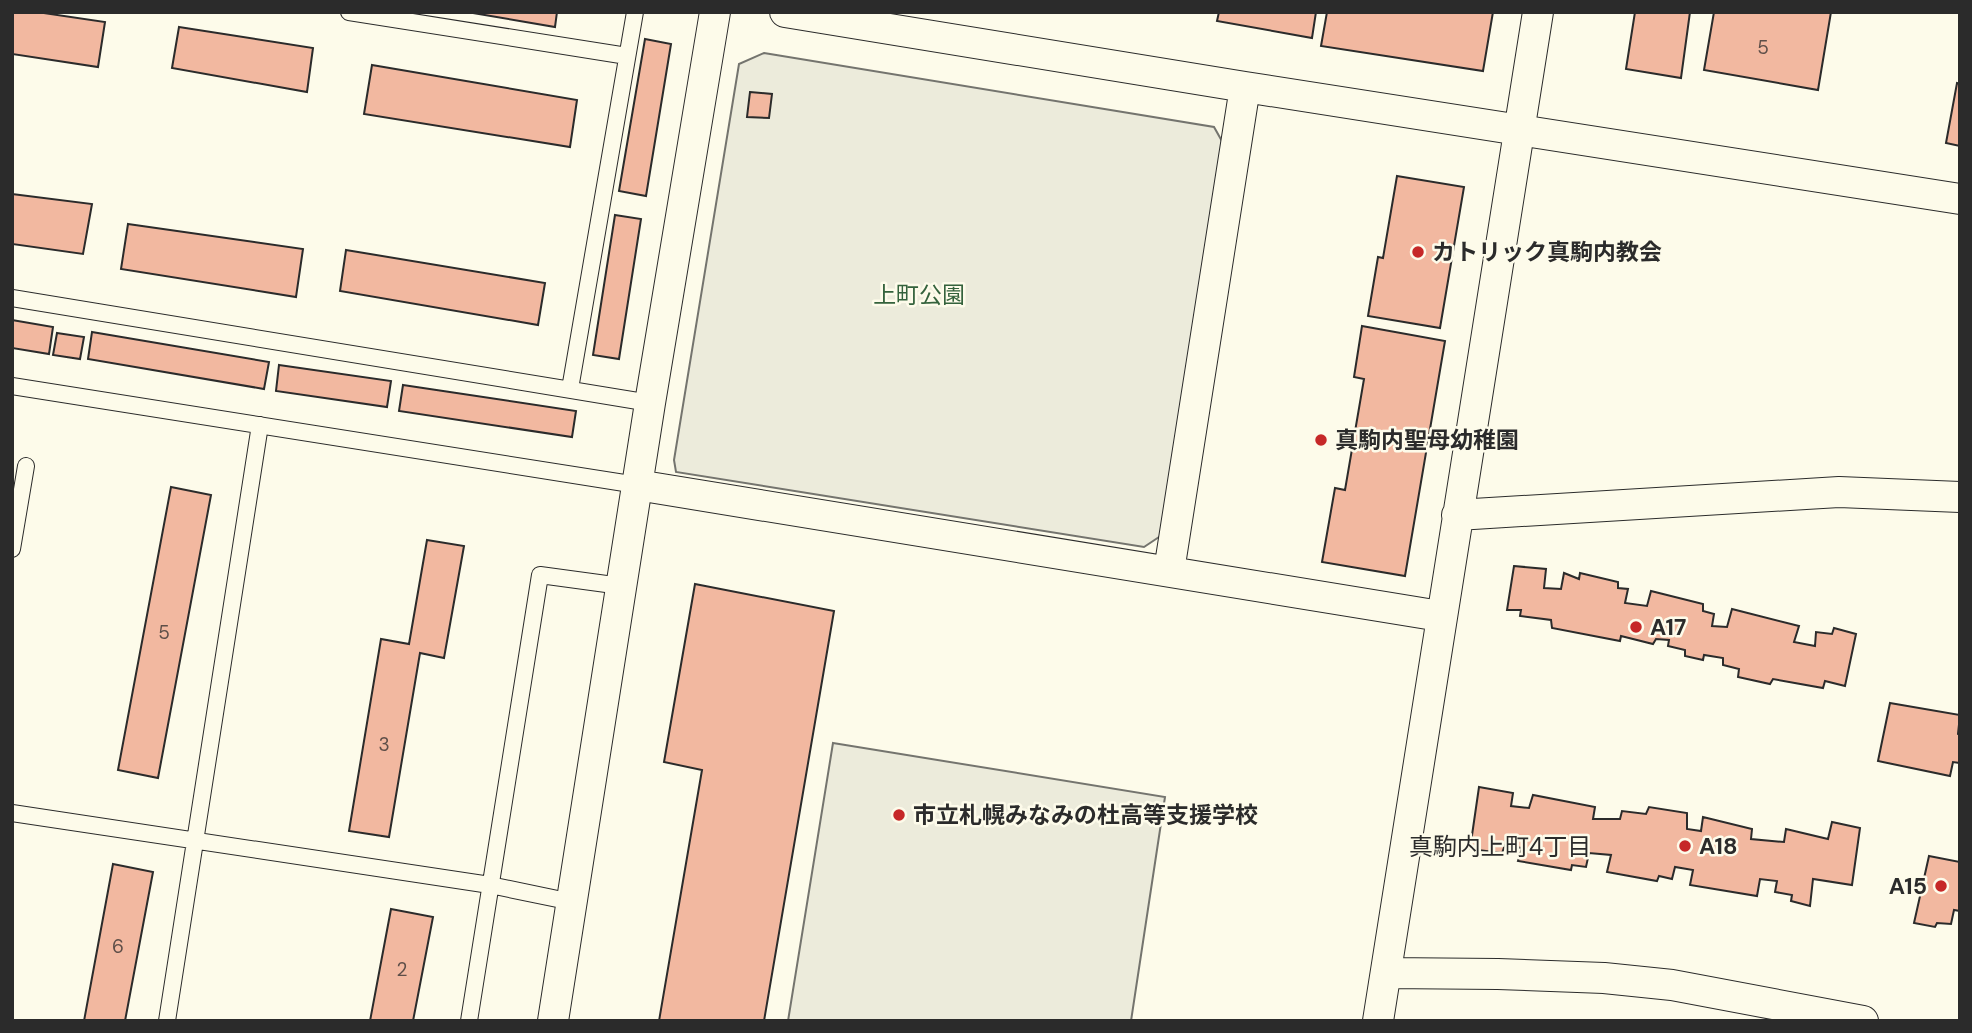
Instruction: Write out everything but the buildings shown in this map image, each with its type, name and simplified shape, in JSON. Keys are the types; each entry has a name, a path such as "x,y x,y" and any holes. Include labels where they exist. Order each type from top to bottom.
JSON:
{"street":[{"path":"553,1021 650,403 715,12"},
{"path":"785,12 1245,88 1960,199"},
{"path":"1378,1021 1440,616 1538,12"},
{"path":"1170,571 1245,88"},
{"path":"637,485 1440,616"},
{"path":"1457,515 1839,492 1960,497"},
{"path":"1386,973 1604,978 1672,985 1863,1021"}],"lane":[{"path":"349,12 627,56"},
{"path":"570,389 635,12"},
{"path":"12,298 650,403"},
{"path":"12,386 637,485"},
{"path":"167,1021 260,425"},
{"path":"12,549 26,466"},
{"path":"469,1021 540,575 621,586"},
{"path":"12,813 490,885 572,902"}],"green space":[{"name":"上町公園","path":"764,53 1214,127 1223,143 1162,535 1144,547 676,472 674,460 739,64"},
{"path":"833,743 1165,797 1131,1021 788,1021"}],"place":[{"name":"カトリック真駒内教会","path":"1418,252"},
{"name":"真駒内聖母幼稚園","path":"1321,440"},
{"name":"A17","path":"1636,627"},
{"name":"市立札幌みなみの杜高等支援学校","path":"899,815"},
{"name":"A18","path":"1685,846"},
{"name":"A15","path":"1941,886"}],"district":[{"name":"真駒内上町4丁目","path":"1500,847"}]}
